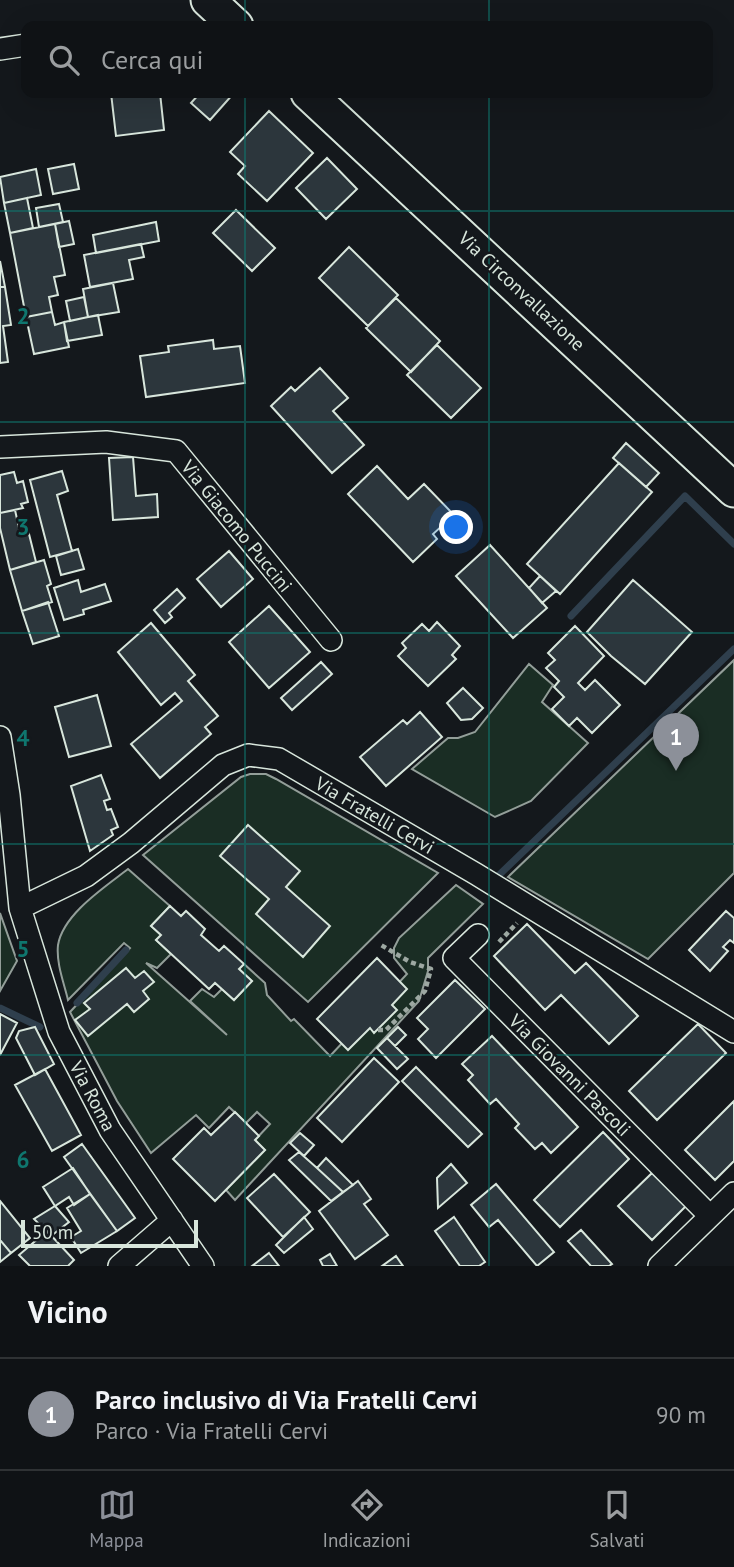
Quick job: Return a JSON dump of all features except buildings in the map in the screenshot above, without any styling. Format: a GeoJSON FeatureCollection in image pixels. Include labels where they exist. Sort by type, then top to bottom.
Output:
{"type":"FeatureCollection","features":[{"type":"Feature","properties":{"kind":"main road"},"geometry":{"type":"LineString","coordinates":[[208,0],[231,21]]}},
{"type":"Feature","properties":{"kind":"main road","name":"Via Circonvallazione"},"geometry":{"type":"LineString","coordinates":[[313,98],[734,490]]}},
{"type":"Feature","properties":{"kind":"street"},"geometry":{"type":"LineString","coordinates":[[0,49],[21,46]]}},
{"type":"Feature","properties":{"kind":"street","name":"Via Giacomo Puccini"},"geometry":{"type":"LineString","coordinates":[[0,447],[106,442],[176,451],[331,640]]}},
{"type":"Feature","properties":{"kind":"street"},"geometry":{"type":"LineString","coordinates":[[0,737],[3,796],[20,908]]}},
{"type":"Feature","properties":{"kind":"street","name":"Via Fratelli Cervi"},"geometry":{"type":"LineString","coordinates":[[20,908],[86,876],[131,843],[223,765],[248,755],[267,755],[279,759],[470,870],[734,1032]]}},
{"type":"Feature","properties":{"kind":"street"},"geometry":{"type":"LineString","coordinates":[[0,877],[20,908]]}},
{"type":"Feature","properties":{"kind":"street","name":"Via Roma"},"geometry":{"type":"LineString","coordinates":[[20,908],[59,1032],[110,1129],[203,1266]]}},
{"type":"Feature","properties":{"kind":"street","name":"Via Giovanni Pascoli"},"geometry":{"type":"LineString","coordinates":[[478,935],[454,958],[710,1216]]}},
{"type":"Feature","properties":{"kind":"street"},"geometry":{"type":"LineString","coordinates":[[659,1266],[734,1193]]}},
{"type":"Feature","properties":{"kind":"street"},"geometry":{"type":"LineString","coordinates":[[119,1266],[172,1220]]}},
{"type":"Feature","properties":{"kind":"path"},"geometry":{"type":"LineString","coordinates":[[506,935],[517,923]]}},
{"type":"Feature","properties":{"kind":"path"},"geometry":{"type":"LineString","coordinates":[[378,1030],[386,1030],[425,991],[431,969],[410,962],[381,945]]}},
{"type":"Feature","properties":{"kind":"path"},"geometry":{"type":"LineString","coordinates":[[388,1019],[395,1021]]}},
{"type":"Feature","properties":{"kind":"green space"},"geometry":{"type":"Polygon","coordinates":[[[734,660],[734,873],[648,959],[508,877],[734,660]]]}},
{"type":"Feature","properties":{"kind":"green space"},"geometry":{"type":"Polygon","coordinates":[[[529,664],[553,685],[542,702],[588,743],[531,801],[495,817],[412,769],[448,738],[458,738],[475,732],[529,664]]]}},
{"type":"Feature","properties":{"kind":"green space"},"geometry":{"type":"Polygon","coordinates":[[[266,774],[276,779],[438,873],[308,1002],[143,855],[241,777],[266,774]]]}},
{"type":"Feature","properties":{"kind":"green space"},"geometry":{"type":"Polygon","coordinates":[[[128,869],[170,906],[151,926],[161,935],[156,940],[171,954],[157,968],[146,963],[227,1035],[190,1001],[202,989],[214,997],[222,989],[234,1000],[252,981],[239,969],[244,964],[265,983],[267,995],[291,1021],[294,1019],[330,1056],[407,974],[394,958],[394,948],[399,938],[456,885],[483,904],[428,958],[428,971],[419,1001],[235,1200],[226,1190],[265,1150],[255,1140],[270,1124],[257,1112],[246,1123],[229,1107],[209,1128],[196,1115],[151,1153],[117,1101],[70,1012],[130,948],[124,943],[68,1000],[58,959],[58,945],[62,934],[86,902],[128,869]]]}},
{"type":"Feature","properties":{"kind":"green space"},"geometry":{"type":"Polygon","coordinates":[[[0,913],[17,961],[0,991],[0,913]]]}},
{"type":"Feature","properties":{"kind":"waterway"},"geometry":{"type":"LineString","coordinates":[[571,616],[685,496],[734,544]]}},
{"type":"Feature","properties":{"kind":"waterway"},"geometry":{"type":"LineString","coordinates":[[499,875],[734,649]]}},
{"type":"Feature","properties":{"kind":"waterway"},"geometry":{"type":"LineString","coordinates":[[77,1003],[126,950]]}},
{"type":"Feature","properties":{"kind":"waterway"},"geometry":{"type":"LineString","coordinates":[[0,1008],[40,1027]]}},
{"type":"Feature","properties":{"kind":"place","name":"Parco inclusivo di Via Fratelli Cervi"},"geometry":{"type":"Point","coordinates":[676,771]}}]}
